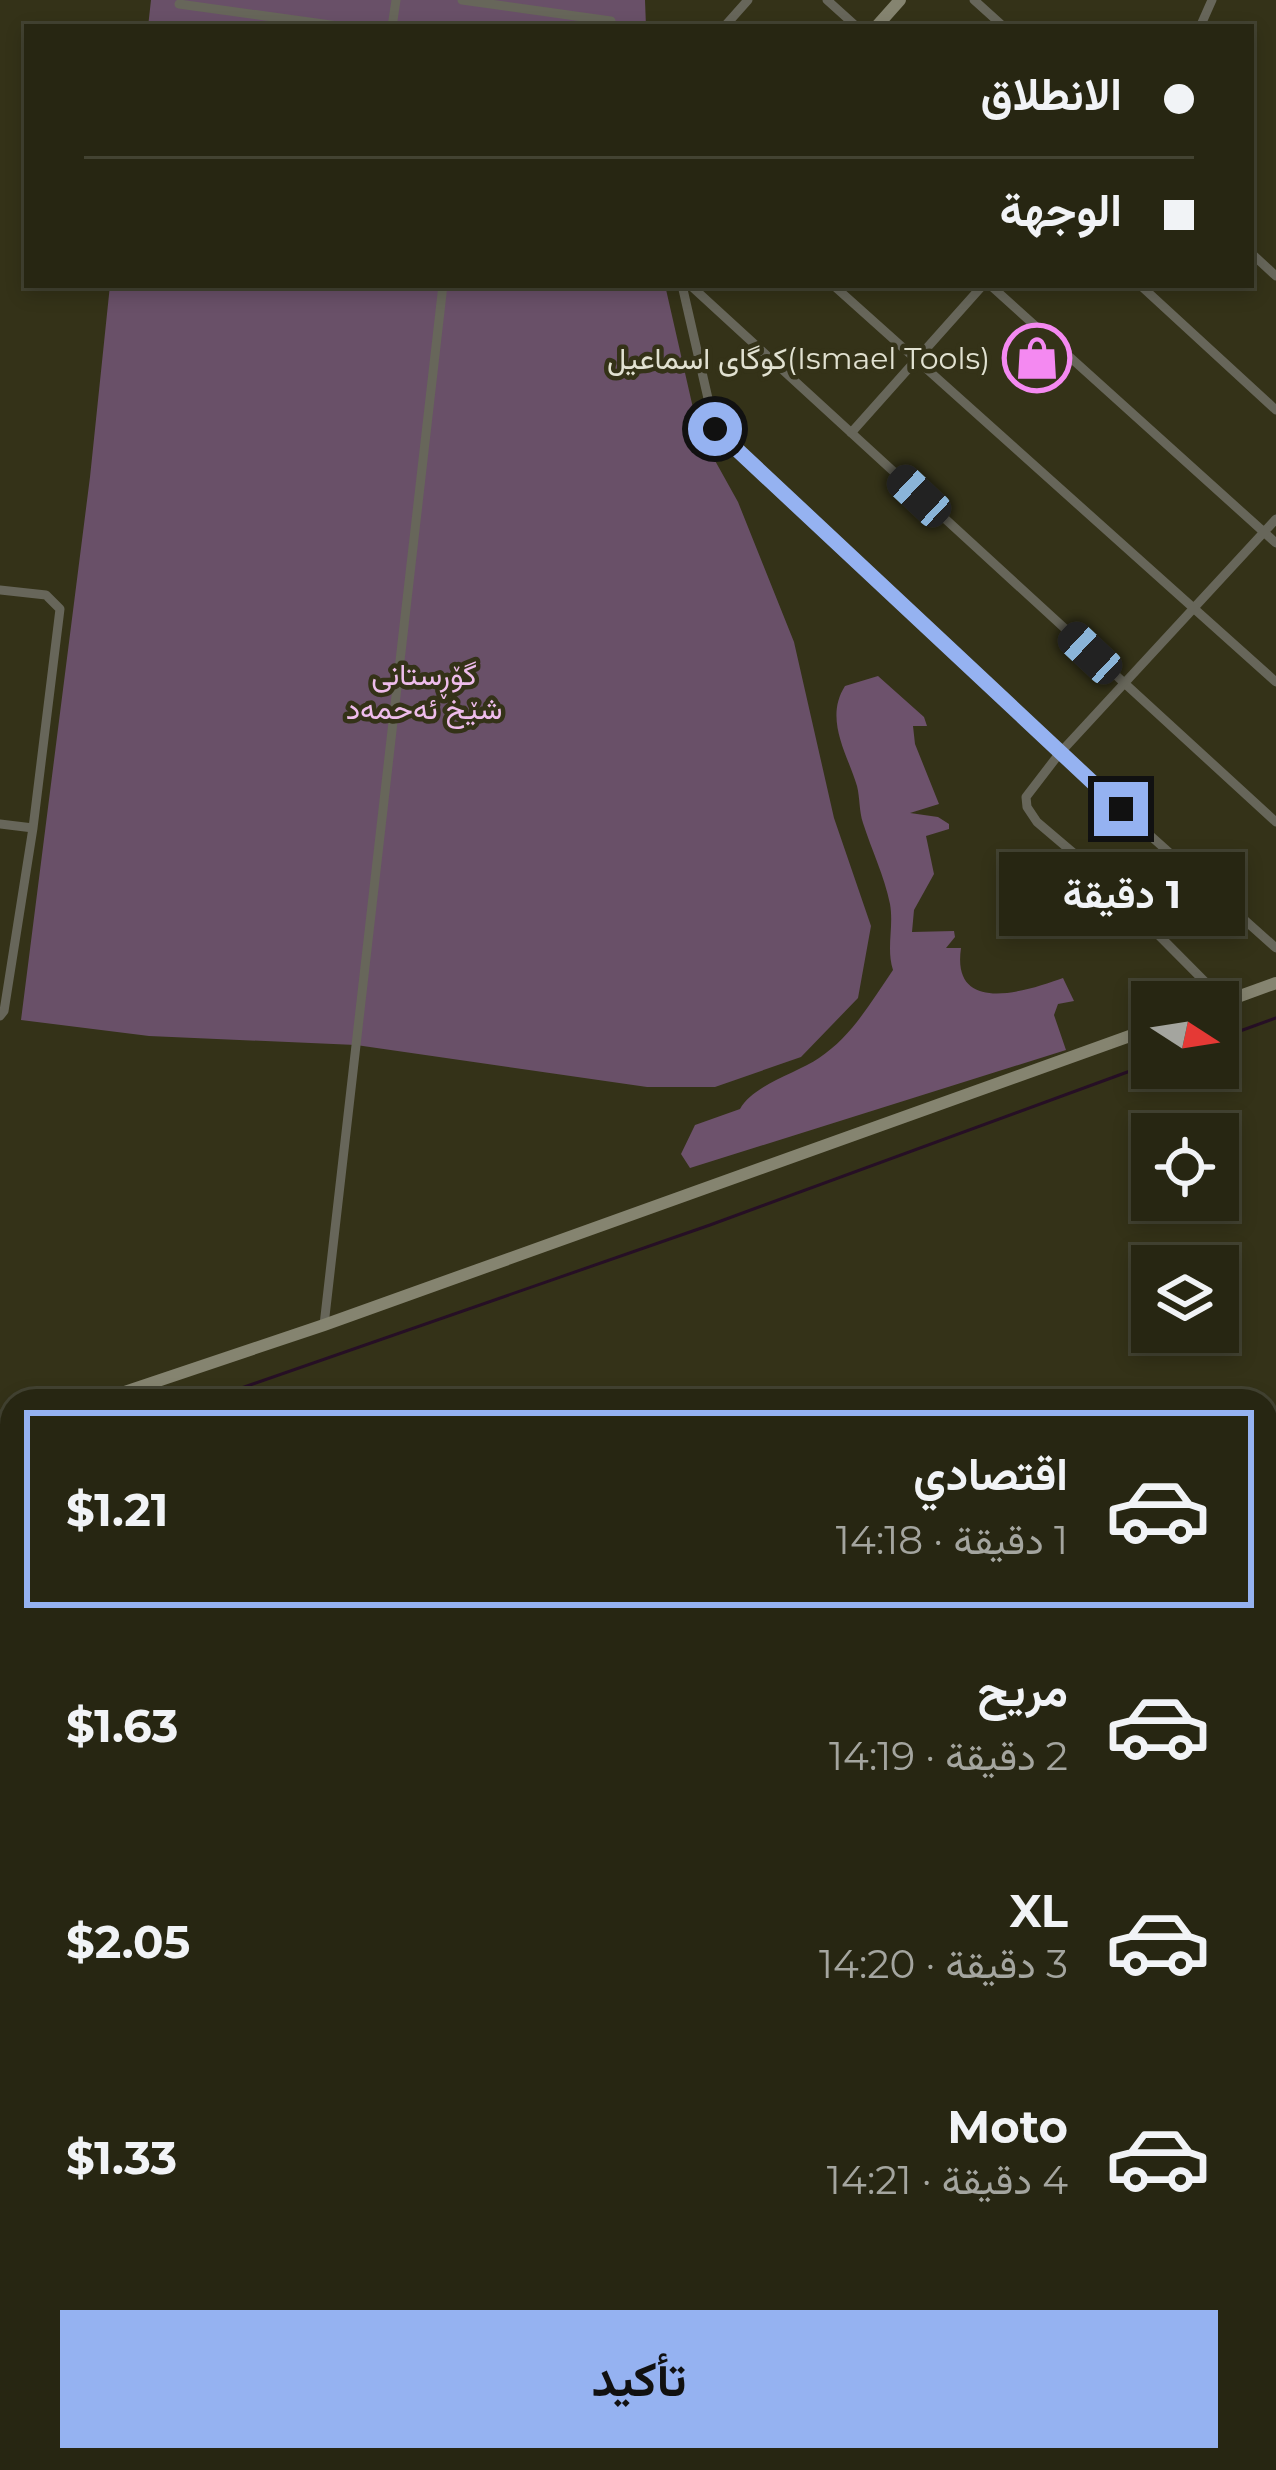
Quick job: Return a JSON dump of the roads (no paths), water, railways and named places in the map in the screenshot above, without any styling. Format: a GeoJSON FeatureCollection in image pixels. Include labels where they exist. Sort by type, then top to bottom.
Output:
{"type":"FeatureCollection","features":[{"type":"Feature","properties":{"kind":"street"},"geometry":{"type":"LineString","coordinates":[[461,0],[611,21]]}},
{"type":"Feature","properties":{"kind":"street"},"geometry":{"type":"LineString","coordinates":[[727,24],[748,0]]}},
{"type":"Feature","properties":{"kind":"street"},"geometry":{"type":"LineString","coordinates":[[827,0],[853,24]]}},
{"type":"Feature","properties":{"kind":"street"},"geometry":{"type":"LineString","coordinates":[[878,24],[900,0]]}},
{"type":"Feature","properties":{"kind":"street"},"geometry":{"type":"LineString","coordinates":[[974,0],[1001,24]]}},
{"type":"Feature","properties":{"kind":"street"},"geometry":{"type":"LineString","coordinates":[[179,4],[323,24]]}},
{"type":"Feature","properties":{"kind":"street"},"geometry":{"type":"LineString","coordinates":[[324,1325],[443,288]]}},
{"type":"Feature","properties":{"kind":"street"},"geometry":{"type":"LineString","coordinates":[[687,288],[715,429],[1059,754],[1276,948]]}},
{"type":"Feature","properties":{"kind":"street"},"geometry":{"type":"LineString","coordinates":[[689,288],[1276,822]]}},
{"type":"Feature","properties":{"kind":"street"},"geometry":{"type":"LineString","coordinates":[[835,288],[1276,682]]}},
{"type":"Feature","properties":{"kind":"street"},"geometry":{"type":"LineString","coordinates":[[851,433],[984,288]]}},
{"type":"Feature","properties":{"kind":"street"},"geometry":{"type":"LineString","coordinates":[[990,288],[1276,543]]}},
{"type":"Feature","properties":{"kind":"street"},"geometry":{"type":"LineString","coordinates":[[1142,288],[1276,410]]}},
{"type":"Feature","properties":{"kind":"street"},"geometry":{"type":"LineString","coordinates":[[1201,981],[1097,873],[1036,823],[1026,797],[1059,754],[1276,519]]}},
{"type":"Feature","properties":{"kind":"street"},"geometry":{"type":"LineString","coordinates":[[0,590],[46,595],[60,609],[33,828],[0,1016]]}},
{"type":"Feature","properties":{"kind":"street"},"geometry":{"type":"LineString","coordinates":[[0,824],[33,828]]}},
{"type":"Feature","properties":{"kind":"street"},"geometry":{"type":"LineString","coordinates":[[1239,996],[1276,983]]}},
{"type":"Feature","properties":{"kind":"street"},"geometry":{"type":"LineString","coordinates":[[134,1389],[1131,1036]]}},
{"type":"Feature","properties":{"kind":"waterway"},"geometry":{"type":"LineString","coordinates":[[1239,1031],[1276,1018]]}},
{"type":"Feature","properties":{"kind":"waterway"},"geometry":{"type":"LineString","coordinates":[[238,1389],[710,1225],[1131,1071]]}},
{"type":"Feature","properties":{"kind":"place","name":"كوگای اسماعیل(Ismael Tools)"},"geometry":{"type":"Point","coordinates":[1037,358]}},
{"type":"Feature","properties":{"kind":"park label","name":"گۆڕستانی شێخ ئەحمەد"},"geometry":{"type":"Point","coordinates":[424,691]}}]}
